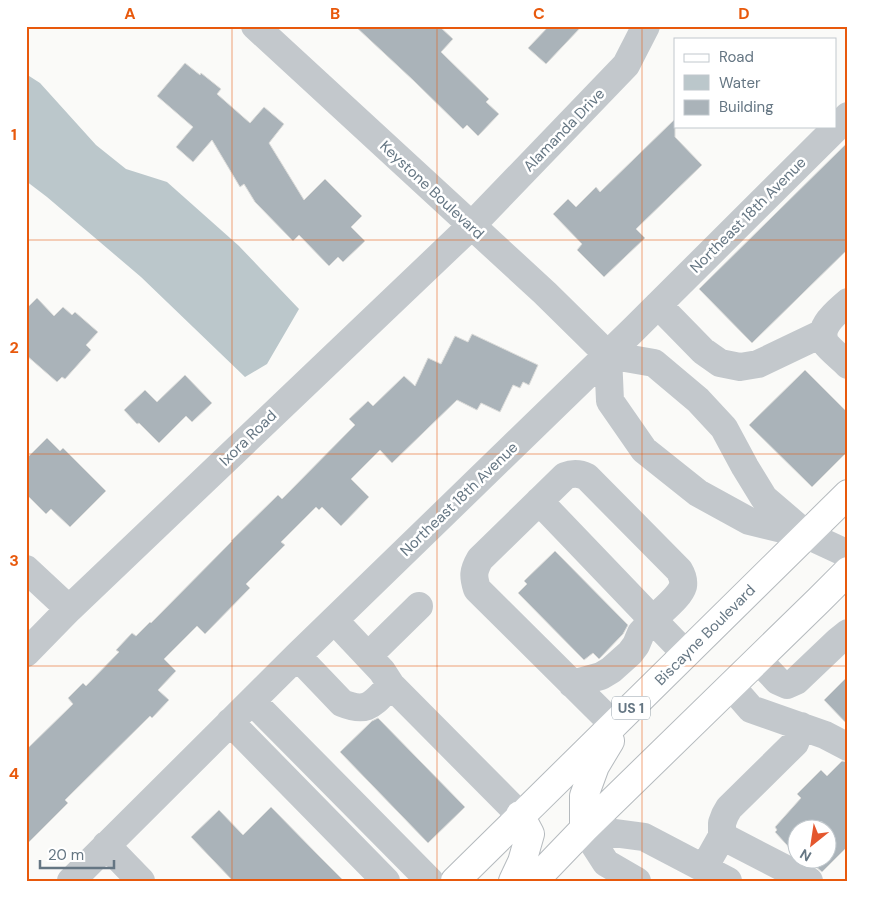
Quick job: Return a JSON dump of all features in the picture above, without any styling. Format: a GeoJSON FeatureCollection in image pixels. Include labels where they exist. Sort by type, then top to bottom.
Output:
{"type":"FeatureCollection","features":[{"type":"Feature","properties":{"kind":"main road","name":"Biscayne Boulevard"},"geometry":{"type":"LineString","coordinates":[[455,881],[848,494]]}},
{"type":"Feature","properties":{"kind":"main road"},"geometry":{"type":"LineString","coordinates":[[534,881],[584,829],[848,571]]}},
{"type":"Feature","properties":{"kind":"main road"},"geometry":{"type":"LineString","coordinates":[[584,829],[584,796],[595,766],[621,718]]}},
{"type":"Feature","properties":{"kind":"main road"},"geometry":{"type":"LineString","coordinates":[[512,881],[522,862],[530,834],[520,816]]}},
{"type":"Feature","properties":{"kind":"street","name":"Keystone Boulevard"},"geometry":{"type":"LineString","coordinates":[[255,26],[608,354]]}},
{"type":"Feature","properties":{"kind":"street","name":"Alamanda Drive"},"geometry":{"type":"LineString","coordinates":[[471,226],[626,65],[646,26]]}},
{"type":"Feature","properties":{"kind":"street","name":"Northeast 18th Avenue"},"geometry":{"type":"LineString","coordinates":[[836,128],[848,116]]}},
{"type":"Feature","properties":{"kind":"street","name":"Northeast 18th Avenue"},"geometry":{"type":"LineString","coordinates":[[70,881],[836,128]]}},
{"type":"Feature","properties":{"kind":"street","name":"Ixora Road"},"geometry":{"type":"LineString","coordinates":[[26,653],[69,609],[471,226]]}},
{"type":"Feature","properties":{"kind":"street"},"geometry":{"type":"LineString","coordinates":[[658,305],[702,352],[720,363],[740,367],[758,364],[823,333],[828,322],[848,302]]}},
{"type":"Feature","properties":{"kind":"street"},"geometry":{"type":"LineString","coordinates":[[823,333],[826,343],[848,365]]}},
{"type":"Feature","properties":{"kind":"street"},"geometry":{"type":"LineString","coordinates":[[807,535],[764,498],[724,428],[698,400],[654,364],[608,354],[610,401],[644,450],[698,493],[749,521],[807,535],[848,554]]}},
{"type":"Feature","properties":{"kind":"street"},"geometry":{"type":"LineString","coordinates":[[572,684],[600,676],[611,670],[630,653],[641,633],[679,593],[683,586],[683,578],[679,570],[587,477],[580,474],[565,476],[480,559],[474,568],[474,579],[477,589],[572,684],[621,718]]}},
{"type":"Feature","properties":{"kind":"street"},"geometry":{"type":"LineString","coordinates":[[539,501],[686,654]]}},
{"type":"Feature","properties":{"kind":"street"},"geometry":{"type":"LineString","coordinates":[[26,569],[69,609]]}},
{"type":"Feature","properties":{"kind":"street"},"geometry":{"type":"LineString","coordinates":[[368,656],[419,606]]}},
{"type":"Feature","properties":{"kind":"street"},"geometry":{"type":"LineString","coordinates":[[334,620],[382,671],[391,685],[520,816]]}},
{"type":"Feature","properties":{"kind":"street"},"geometry":{"type":"LineString","coordinates":[[758,660],[778,681],[787,685],[796,681],[848,633]]}},
{"type":"Feature","properties":{"kind":"street"},"geometry":{"type":"LineString","coordinates":[[298,656],[342,703],[351,707],[370,707],[391,685]]}},
{"type":"Feature","properties":{"kind":"street"},"geometry":{"type":"LineString","coordinates":[[731,686],[752,709],[825,735],[848,747]]}},
{"type":"Feature","properties":{"kind":"street"},"geometry":{"type":"LineString","coordinates":[[252,700],[430,881]]}},
{"type":"Feature","properties":{"kind":"street"},"geometry":{"type":"LineString","coordinates":[[230,722],[386,881]]}},
{"type":"Feature","properties":{"kind":"street"},"geometry":{"type":"LineString","coordinates":[[584,829],[644,837],[716,874],[722,836],[722,823],[729,808],[795,743],[801,726]]}},
{"type":"Feature","properties":{"kind":"street"},"geometry":{"type":"LineString","coordinates":[[584,829],[606,863],[637,881]]}},
{"type":"Feature","properties":{"kind":"street"},"geometry":{"type":"LineString","coordinates":[[722,836],[809,881]]}},
{"type":"Feature","properties":{"kind":"street"},"geometry":{"type":"LineString","coordinates":[[106,845],[142,881]]}},
{"type":"Feature","properties":{"kind":"water"},"geometry":{"type":"Polygon","coordinates":[[[26,74],[40,83],[96,145],[126,169],[167,182],[239,246],[299,309],[267,364],[245,377],[141,277],[26,181],[26,74]]]}},
{"type":"Feature","properties":{"kind":"building"},"geometry":{"type":"Polygon","coordinates":[[[355,26],[439,26],[453,39],[441,52],[489,99],[486,102],[499,114],[478,136],[467,125],[463,129],[355,26]]]}},
{"type":"Feature","properties":{"kind":"building"},"geometry":{"type":"Polygon","coordinates":[[[549,26],[582,26],[546,64],[528,48],[549,26]]]}},
{"type":"Feature","properties":{"kind":"building"},"geometry":{"type":"Polygon","coordinates":[[[185,63],[221,89],[217,94],[250,123],[264,107],[284,124],[269,143],[304,200],[325,179],[362,216],[351,227],[365,241],[343,262],[338,257],[329,266],[299,235],[293,241],[255,202],[244,184],[240,187],[212,140],[193,162],[176,147],[193,127],[157,96],[185,63]]]}},
{"type":"Feature","properties":{"kind":"building"},"geometry":{"type":"Polygon","coordinates":[[[674,120],[675,137],[702,165],[636,229],[645,238],[604,277],[577,250],[582,244],[553,214],[568,199],[576,207],[596,187],[600,192],[674,120]]]}},
{"type":"Feature","properties":{"kind":"building"},"geometry":{"type":"Polygon","coordinates":[[[848,142],[848,249],[752,343],[699,289],[848,142]]]}},
{"type":"Feature","properties":{"kind":"building"},"geometry":{"type":"Polygon","coordinates":[[[37,298],[54,316],[63,307],[72,315],[75,312],[98,332],[86,345],[91,350],[65,379],[62,377],[57,382],[26,355],[26,309],[37,298]]]}},
{"type":"Feature","properties":{"kind":"building"},"geometry":{"type":"Polygon","coordinates":[[[472,334],[538,365],[529,385],[523,382],[520,388],[513,385],[500,412],[481,403],[477,410],[457,400],[392,463],[380,450],[351,479],[369,497],[341,526],[322,507],[319,510],[316,507],[281,542],[285,545],[246,584],[250,588],[205,634],[197,626],[164,659],[176,671],[158,690],[169,700],[152,718],[150,716],[65,800],[68,803],[26,845],[26,750],[73,704],[68,698],[83,683],[86,686],[119,652],[116,650],[132,633],[136,636],[151,623],[278,495],[282,499],[355,425],[349,419],[368,401],[373,406],[404,376],[415,386],[428,358],[441,364],[455,336],[468,342],[472,334]]]}},
{"type":"Feature","properties":{"kind":"building"},"geometry":{"type":"Polygon","coordinates":[[[805,370],[848,413],[848,451],[812,487],[749,425],[805,370]]]}},
{"type":"Feature","properties":{"kind":"building"},"geometry":{"type":"Polygon","coordinates":[[[185,375],[212,403],[192,422],[186,416],[159,443],[124,410],[145,390],[157,402],[185,375]]]}},
{"type":"Feature","properties":{"kind":"building"},"geometry":{"type":"Polygon","coordinates":[[[47,438],[60,451],[63,448],[106,491],[70,527],[51,509],[46,514],[26,494],[26,459],[47,438]]]}},
{"type":"Feature","properties":{"kind":"building"},"geometry":{"type":"Polygon","coordinates":[[[555,551],[628,625],[623,634],[599,659],[593,653],[584,660],[518,593],[527,584],[524,581],[555,551]]]}},
{"type":"Feature","properties":{"kind":"building"},"geometry":{"type":"Polygon","coordinates":[[[848,676],[848,725],[824,700],[848,676]]]}},
{"type":"Feature","properties":{"kind":"building"},"geometry":{"type":"Polygon","coordinates":[[[378,718],[465,807],[428,843],[340,752],[372,721],[378,718]]]}},
{"type":"Feature","properties":{"kind":"building"},"geometry":{"type":"Polygon","coordinates":[[[842,761],[848,762],[848,846],[836,858],[836,820],[786,820],[786,844],[775,832],[777,830],[775,827],[801,798],[797,794],[821,770],[827,776],[842,761]]]}},
{"type":"Feature","properties":{"kind":"building"},"geometry":{"type":"Polygon","coordinates":[[[271,807],[344,881],[233,881],[191,837],[219,810],[243,835],[271,807]]]}}]}
